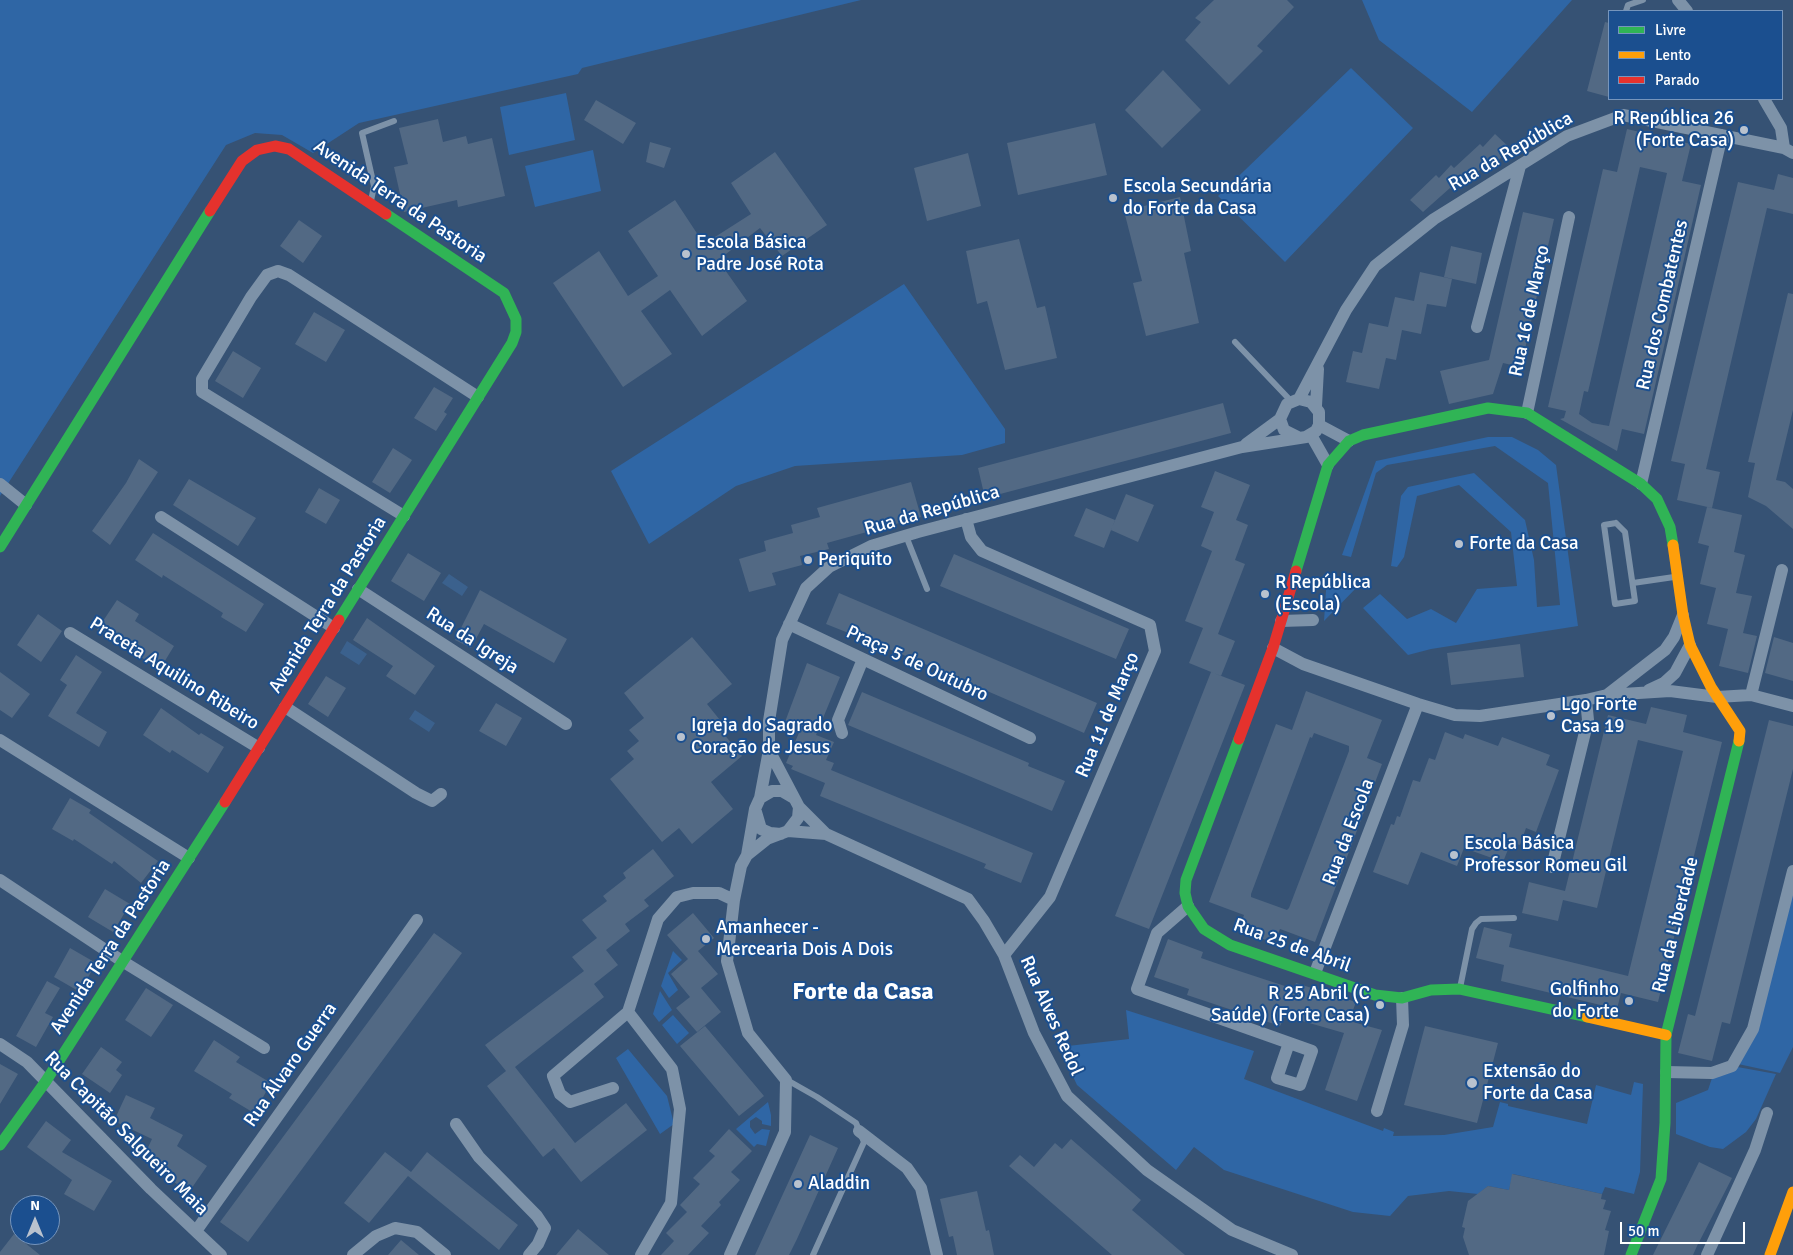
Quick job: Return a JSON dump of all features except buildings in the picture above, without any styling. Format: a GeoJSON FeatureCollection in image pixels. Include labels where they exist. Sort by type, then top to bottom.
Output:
{"type":"FeatureCollection","features":[{"type":"Feature","properties":{"kind":"street"},"geometry":{"type":"LineString","coordinates":[[1678,0],[1686,10]]}},
{"type":"Feature","properties":{"kind":"street"},"geometry":{"type":"LineString","coordinates":[[1765,100],[1781,128],[1789,150]]}},
{"type":"Feature","properties":{"kind":"street","name":"Rua da República"},"geometry":{"type":"LineString","coordinates":[[1295,400],[1318,365],[1346,310],[1375,266],[1434,219],[1567,136],[1623,115],[1789,150]]}},
{"type":"Feature","properties":{"kind":"street","name":"Rua dos Combatentes"},"geometry":{"type":"LineString","coordinates":[[1641,484],[1722,135]]}},
{"type":"Feature","properties":{"kind":"street","name":"Avenida Terra da Pastoria"},"geometry":{"type":"LineString","coordinates":[[0,1145],[46,1081],[259,748],[478,397],[514,337],[516,319],[511,304],[504,293],[289,149],[282,146],[266,147],[249,154],[242,161],[26,505]]}},
{"type":"Feature","properties":{"kind":"street"},"geometry":{"type":"LineString","coordinates":[[1477,327],[1520,166]]}},
{"type":"Feature","properties":{"kind":"street","name":"Rua 16 de Março"},"geometry":{"type":"LineString","coordinates":[[1527,413],[1569,217]]}},
{"type":"Feature","properties":{"kind":"street"},"geometry":{"type":"LineString","coordinates":[[404,516],[202,392],[202,379],[251,297],[267,275],[278,271],[289,275],[478,397]]}},
{"type":"Feature","properties":{"kind":"street","name":"Rua da República"},"geometry":{"type":"LineString","coordinates":[[1316,406],[1318,365]]}},
{"type":"Feature","properties":{"kind":"street"},"geometry":{"type":"LineString","coordinates":[[1310,433],[1319,412],[1316,406],[1311,402],[1295,400],[1283,408],[1280,419],[1284,430],[1349,441]]}},
{"type":"Feature","properties":{"kind":"street"},"geometry":{"type":"LineString","coordinates":[[1310,433],[1328,466],[1349,441],[1363,435],[1488,408],[1527,413]]}},
{"type":"Feature","properties":{"kind":"street","name":"Rua da Liberdade"},"geometry":{"type":"LineString","coordinates":[[1527,413],[1554,428],[1641,484],[1657,499],[1670,526],[1683,615],[1690,645],[1717,696],[1740,731],[1739,750],[1666,1035],[1661,1179],[1631,1255]]}},
{"type":"Feature","properties":{"kind":"street"},"geometry":{"type":"LineString","coordinates":[[1242,447],[1280,419]]}},
{"type":"Feature","properties":{"kind":"street"},"geometry":{"type":"LineString","coordinates":[[1242,447],[1310,433]]}},
{"type":"Feature","properties":{"kind":"street","name":"Rua da República"},"geometry":{"type":"LineString","coordinates":[[786,1080],[748,1033],[727,960],[734,900],[741,866],[747,856],[769,750],[769,721],[782,640],[806,588],[829,567],[871,546],[966,519],[1242,447]]}},
{"type":"Feature","properties":{"kind":"street","name":"Rua 25 de Abril"},"geometry":{"type":"LineString","coordinates":[[1328,466],[1273,648],[1186,880],[1185,893],[1188,906],[1204,930],[1220,940],[1375,995],[1402,998],[1431,990],[1460,989],[1666,1035]]}},
{"type":"Feature","properties":{"kind":"street"},"geometry":{"type":"LineString","coordinates":[[0,484],[26,505],[0,547]]}},
{"type":"Feature","properties":{"kind":"street"},"geometry":{"type":"LineString","coordinates":[[161,517],[334,628]]}},
{"type":"Feature","properties":{"kind":"street","name":"Rua 11 de Março"},"geometry":{"type":"LineString","coordinates":[[966,519],[971,537],[982,552],[1150,625],[1155,651],[1050,897],[1004,955]]}},
{"type":"Feature","properties":{"kind":"street"},"geometry":{"type":"LineString","coordinates":[[1751,695],[1782,570]]}},
{"type":"Feature","properties":{"kind":"street","name":"Rua da Igreja"},"geometry":{"type":"LineString","coordinates":[[358,590],[566,724]]}},
{"type":"Feature","properties":{"kind":"street"},"geometry":{"type":"LineString","coordinates":[[1607,695],[1665,650],[1683,615]]}},
{"type":"Feature","properties":{"kind":"street"},"geometry":{"type":"LineString","coordinates":[[1281,621],[1313,620]]}},
{"type":"Feature","properties":{"kind":"street","name":"Praça 5 de Outubro"},"geometry":{"type":"LineString","coordinates":[[789,624],[1030,738]]}},
{"type":"Feature","properties":{"kind":"street","name":"Praceta Aquilino Ribeiro"},"geometry":{"type":"LineString","coordinates":[[70,633],[259,748]]}},
{"type":"Feature","properties":{"kind":"street"},"geometry":{"type":"LineString","coordinates":[[1643,693],[1664,683],[1674,673],[1690,645]]}},
{"type":"Feature","properties":{"kind":"street"},"geometry":{"type":"LineString","coordinates":[[1273,648],[1303,664],[1418,704],[1455,714],[1480,716],[1586,700],[1607,695],[1670,691],[1717,696],[1751,695],[1793,706]]}},
{"type":"Feature","properties":{"kind":"street"},"geometry":{"type":"LineString","coordinates":[[842,733],[838,720],[863,659]]}},
{"type":"Feature","properties":{"kind":"street"},"geometry":{"type":"LineString","coordinates":[[1552,867],[1588,720],[1586,700]]}},
{"type":"Feature","properties":{"kind":"street","name":"Rua da Escola"},"geometry":{"type":"LineString","coordinates":[[1315,973],[1418,704]]}},
{"type":"Feature","properties":{"kind":"street"},"geometry":{"type":"LineString","coordinates":[[285,707],[416,793],[432,801],[441,794]]}},
{"type":"Feature","properties":{"kind":"street"},"geometry":{"type":"LineString","coordinates":[[0,740],[188,858]]}},
{"type":"Feature","properties":{"kind":"street","name":"Rua da República"},"geometry":{"type":"LineString","coordinates":[[769,750],[796,803]]}},
{"type":"Feature","properties":{"kind":"street"},"geometry":{"type":"LineString","coordinates":[[747,856],[767,839],[785,833],[798,818],[796,803],[782,791],[772,791],[758,804],[761,829],[770,833],[785,833]]}},
{"type":"Feature","properties":{"kind":"street","name":"Rua Alves Redol"},"geometry":{"type":"LineString","coordinates":[[796,803],[826,834],[968,899],[1004,955],[1034,1034],[1067,1096],[1147,1170],[1232,1230],[1268,1250],[1292,1255]]}},
{"type":"Feature","properties":{"kind":"street","name":"Rua Alves Redol"},"geometry":{"type":"LineString","coordinates":[[785,833],[826,834]]}},
{"type":"Feature","properties":{"kind":"street"},"geometry":{"type":"LineString","coordinates":[[1666,1072],[1712,1073],[1732,1066],[1753,1029],[1793,871]]}},
{"type":"Feature","properties":{"kind":"street"},"geometry":{"type":"LineString","coordinates":[[0,880],[122,961],[264,1048]]}},
{"type":"Feature","properties":{"kind":"street"},"geometry":{"type":"LineString","coordinates":[[613,1088],[570,1102],[560,1094],[553,1076],[628,1012],[658,919],[677,897],[693,893],[719,893],[734,900]]}},
{"type":"Feature","properties":{"kind":"street"},"geometry":{"type":"LineString","coordinates":[[1188,906],[1158,932],[1137,989],[1289,1043]]}},
{"type":"Feature","properties":{"kind":"street","name":"Rua Álvaro Guerra"},"geometry":{"type":"LineString","coordinates":[[196,1231],[417,920]]}},
{"type":"Feature","properties":{"kind":"street"},"geometry":{"type":"LineString","coordinates":[[1378,1111],[1403,1025],[1402,998]]}},
{"type":"Feature","properties":{"kind":"street"},"geometry":{"type":"LineString","coordinates":[[628,1012],[672,1069],[680,1110],[671,1203],[641,1255]]}},
{"type":"Feature","properties":{"kind":"street","name":"Rua Capitão Salgueiro Maia"},"geometry":{"type":"LineString","coordinates":[[0,1044],[28,1062],[151,1189],[221,1255]]}},
{"type":"Feature","properties":{"kind":"street"},"geometry":{"type":"LineString","coordinates":[[730,1255],[785,1132],[786,1080]]}},
{"type":"Feature","properties":{"kind":"street"},"geometry":{"type":"LineString","coordinates":[[1707,1255],[1754,1150],[1767,1112]]}},
{"type":"Feature","properties":{"kind":"street"},"geometry":{"type":"LineString","coordinates":[[456,1124],[479,1158],[537,1216],[545,1228],[538,1244],[529,1255]]}},
{"type":"Feature","properties":{"kind":"street"},"geometry":{"type":"LineString","coordinates":[[859,1131],[907,1168],[921,1188],[937,1255]]}},
{"type":"Feature","properties":{"kind":"street"},"geometry":{"type":"LineString","coordinates":[[1770,1255],[1793,1192]]}},
{"type":"Feature","properties":{"kind":"street"},"geometry":{"type":"LineString","coordinates":[[353,1255],[376,1236],[395,1228],[417,1232],[445,1255]]}},
{"type":"Feature","properties":{"kind":"lane"},"geometry":{"type":"LineString","coordinates":[[1626,10],[1628,5],[1643,0]]}},
{"type":"Feature","properties":{"kind":"lane"},"geometry":{"type":"LineString","coordinates":[[370,203],[374,194],[374,186],[362,133],[394,121]]}},
{"type":"Feature","properties":{"kind":"lane"},"geometry":{"type":"LineString","coordinates":[[1235,342],[1295,400]]}},
{"type":"Feature","properties":{"kind":"lane"},"geometry":{"type":"LineString","coordinates":[[1616,523],[1625,532],[1633,583],[1635,601],[1615,604],[1604,525],[1616,523]]}},
{"type":"Feature","properties":{"kind":"lane"},"geometry":{"type":"LineString","coordinates":[[906,536],[927,589]]}},
{"type":"Feature","properties":{"kind":"lane"},"geometry":{"type":"LineString","coordinates":[[1633,583],[1678,576]]}},
{"type":"Feature","properties":{"kind":"lane"},"geometry":{"type":"LineString","coordinates":[[1460,989],[1472,929],[1476,923],[1481,919],[1514,918]]}},
{"type":"Feature","properties":{"kind":"lane"},"geometry":{"type":"LineString","coordinates":[[786,1080],[817,1097],[856,1123],[864,1142],[813,1255]]}},
{"type":"Feature","properties":{"kind":"shaded area"},"geometry":{"type":"Polygon","coordinates":[[[0,0],[861,0],[582,68],[578,74],[359,123],[313,153],[282,135],[255,133],[226,145],[0,496],[0,0]]]}},
{"type":"Feature","properties":{"kind":"shaded area"},"geometry":{"type":"Polygon","coordinates":[[[1362,0],[1572,0],[1472,112],[1379,40],[1362,0]]]}},
{"type":"Feature","properties":{"kind":"shaded area"},"geometry":{"type":"Polygon","coordinates":[[[1351,68],[1413,128],[1285,262],[1218,196],[1351,68]]]}},
{"type":"Feature","properties":{"kind":"shaded area"},"geometry":{"type":"Polygon","coordinates":[[[566,93],[575,140],[509,155],[500,107],[566,93]]]}},
{"type":"Feature","properties":{"kind":"shaded area"},"geometry":{"type":"Polygon","coordinates":[[[593,150],[601,191],[535,207],[525,166],[593,150]]]}},
{"type":"Feature","properties":{"kind":"shaded area"},"geometry":{"type":"Polygon","coordinates":[[[904,284],[1005,429],[1005,443],[962,455],[795,466],[736,486],[649,544],[611,471],[904,284]]]}},
{"type":"Feature","properties":{"kind":"shaded area"},"geometry":{"type":"Polygon","coordinates":[[[1488,437],[1512,437],[1538,450],[1556,465],[1578,626],[1431,649],[1408,655],[1363,608],[1380,594],[1407,619],[1431,609],[1456,623],[1477,589],[1517,586],[1511,532],[1459,485],[1417,496],[1404,557],[1397,567],[1391,566],[1401,496],[1408,487],[1474,473],[1525,520],[1534,560],[1537,607],[1560,605],[1548,483],[1495,446],[1387,465],[1376,473],[1351,557],[1342,555],[1376,461],[1488,437]]]}},
{"type":"Feature","properties":{"kind":"shaded area"},"geometry":{"type":"Polygon","coordinates":[[[449,574],[468,587],[462,596],[442,583],[449,574]]]}},
{"type":"Feature","properties":{"kind":"shaded area"},"geometry":{"type":"Polygon","coordinates":[[[1327,575],[1360,584],[1324,621],[1327,575]]]}},
{"type":"Feature","properties":{"kind":"shaded area"},"geometry":{"type":"Polygon","coordinates":[[[347,641],[367,654],[359,665],[340,653],[347,641]]]}},
{"type":"Feature","properties":{"kind":"shaded area"},"geometry":{"type":"Polygon","coordinates":[[[415,710],[435,723],[429,732],[409,719],[415,710]]]}},
{"type":"Feature","properties":{"kind":"shaded area"},"geometry":{"type":"Polygon","coordinates":[[[1793,884],[1793,1047],[1780,1073],[1738,1064],[1793,884]]]}},
{"type":"Feature","properties":{"kind":"shaded area"},"geometry":{"type":"Polygon","coordinates":[[[673,951],[682,960],[668,973],[678,990],[669,998],[661,986],[673,951]]]}},
{"type":"Feature","properties":{"kind":"shaded area"},"geometry":{"type":"Polygon","coordinates":[[[660,991],[672,1010],[659,1022],[653,1014],[660,991]]]}},
{"type":"Feature","properties":{"kind":"shaded area"},"geometry":{"type":"Polygon","coordinates":[[[1126,1010],[1254,1051],[1244,1079],[1383,1131],[1384,1128],[1394,1132],[1393,1136],[1444,1135],[1493,1127],[1500,1102],[1508,1104],[1508,1106],[1587,1124],[1596,1085],[1631,1095],[1634,1082],[1643,1084],[1640,1172],[1634,1194],[1605,1187],[1602,1194],[1513,1174],[1509,1190],[1488,1186],[1478,1194],[1449,1191],[1408,1196],[1390,1216],[1353,1212],[1224,1170],[1194,1147],[1176,1170],[1077,1085],[1059,1047],[1129,1039],[1126,1010]]]}},
{"type":"Feature","properties":{"kind":"shaded area"},"geometry":{"type":"Polygon","coordinates":[[[673,1015],[689,1033],[677,1044],[662,1025],[673,1015]]]}},
{"type":"Feature","properties":{"kind":"shaded area"},"geometry":{"type":"Polygon","coordinates":[[[628,1049],[667,1096],[674,1124],[660,1134],[616,1058],[628,1049]]]}},
{"type":"Feature","properties":{"kind":"shaded area"},"geometry":{"type":"Polygon","coordinates":[[[1732,1066],[1776,1074],[1756,1119],[1746,1132],[1723,1149],[1710,1147],[1676,1134],[1676,1103],[1708,1090],[1714,1072],[1732,1066]]]}},
{"type":"Feature","properties":{"kind":"shaded area"},"geometry":{"type":"Polygon","coordinates":[[[768,1102],[771,1126],[762,1124],[762,1121],[756,1117],[750,1121],[750,1127],[755,1134],[762,1129],[770,1130],[766,1146],[757,1144],[754,1147],[736,1129],[768,1102]]]}},
{"type":"Feature","properties":{"kind":"traffic: fast"},"geometry":{"type":"LineString","coordinates":[[0,547],[210,211]]}},
{"type":"Feature","properties":{"kind":"traffic: fast"},"geometry":{"type":"LineString","coordinates":[[339,620],[512,343],[516,332],[516,319],[504,293],[386,214]]}},
{"type":"Feature","properties":{"kind":"traffic: fast"},"geometry":{"type":"LineString","coordinates":[[1296,571],[1328,465],[1349,441],[1363,435],[1488,408],[1527,413],[1641,484],[1657,499],[1670,527],[1673,545]]}},
{"type":"Feature","properties":{"kind":"traffic: fast"},"geometry":{"type":"LineString","coordinates":[[1239,739],[1186,880],[1185,893],[1188,906],[1204,929],[1230,945],[1375,995],[1402,998],[1431,990],[1459,989],[1587,1017]]}},
{"type":"Feature","properties":{"kind":"traffic: fast"},"geometry":{"type":"LineString","coordinates":[[1631,1255],[1661,1179],[1665,1123],[1666,1035],[1739,741]]}},
{"type":"Feature","properties":{"kind":"traffic: fast"},"geometry":{"type":"LineString","coordinates":[[0,1145],[46,1081],[225,802]]}},
{"type":"Feature","properties":{"kind":"traffic: slow"},"geometry":{"type":"LineString","coordinates":[[1673,545],[1683,615],[1690,645],[1711,687],[1740,731],[1739,741]]}},
{"type":"Feature","properties":{"kind":"traffic: slow"},"geometry":{"type":"LineString","coordinates":[[1587,1017],[1666,1035]]}},
{"type":"Feature","properties":{"kind":"traffic: slow"},"geometry":{"type":"LineString","coordinates":[[1770,1255],[1793,1192]]}},
{"type":"Feature","properties":{"kind":"traffic: jam"},"geometry":{"type":"LineString","coordinates":[[210,211],[242,161],[257,150],[275,146],[289,149],[386,214]]}},
{"type":"Feature","properties":{"kind":"traffic: jam"},"geometry":{"type":"LineString","coordinates":[[1239,739],[1273,648],[1296,571]]}},
{"type":"Feature","properties":{"kind":"traffic: jam"},"geometry":{"type":"LineString","coordinates":[[225,802],[339,620]]}},
{"type":"Feature","properties":{"kind":"place","name":"R República 26 (Forte Casa)"},"geometry":{"type":"Point","coordinates":[1744,130]}},
{"type":"Feature","properties":{"kind":"place","name":"Escola Secundária do Forte da Casa"},"geometry":{"type":"Point","coordinates":[1113,198]}},
{"type":"Feature","properties":{"kind":"place","name":"Escola Básica Padre José Rota"},"geometry":{"type":"Point","coordinates":[686,254]}},
{"type":"Feature","properties":{"kind":"place","name":"Forte da Casa"},"geometry":{"type":"Point","coordinates":[1459,544]}},
{"type":"Feature","properties":{"kind":"place","name":"Periquito"},"geometry":{"type":"Point","coordinates":[808,560]}},
{"type":"Feature","properties":{"kind":"place","name":"R República (Escola)"},"geometry":{"type":"Point","coordinates":[1265,594]}},
{"type":"Feature","properties":{"kind":"place","name":"Lgo Forte Casa 19"},"geometry":{"type":"Point","coordinates":[1551,716]}},
{"type":"Feature","properties":{"kind":"place","name":"Igreja do Sagrado Coração de Jesus"},"geometry":{"type":"Point","coordinates":[681,737]}},
{"type":"Feature","properties":{"kind":"place","name":"Escola Básica Professor Romeu Gil"},"geometry":{"type":"Point","coordinates":[1454,855]}},
{"type":"Feature","properties":{"kind":"place","name":"Amanhecer - Mercearia Dois A Dois"},"geometry":{"type":"Point","coordinates":[706,939]}},
{"type":"Feature","properties":{"kind":"place","name":"Golfinho do Forte"},"geometry":{"type":"Point","coordinates":[1629,1001]}},
{"type":"Feature","properties":{"kind":"place","name":"R 25 Abril (C Saúde) (Forte Casa)"},"geometry":{"type":"Point","coordinates":[1380,1005]}},
{"type":"Feature","properties":{"kind":"place","name":"Extensão do Forte da Casa"},"geometry":{"type":"Point","coordinates":[1472,1083]}},
{"type":"Feature","properties":{"kind":"place","name":"Aladdin"},"geometry":{"type":"Point","coordinates":[798,1184]}},
{"type":"Feature","properties":{"kind":"district","name":"Forte da Casa"},"geometry":{"type":"Point","coordinates":[863,993]}}]}
